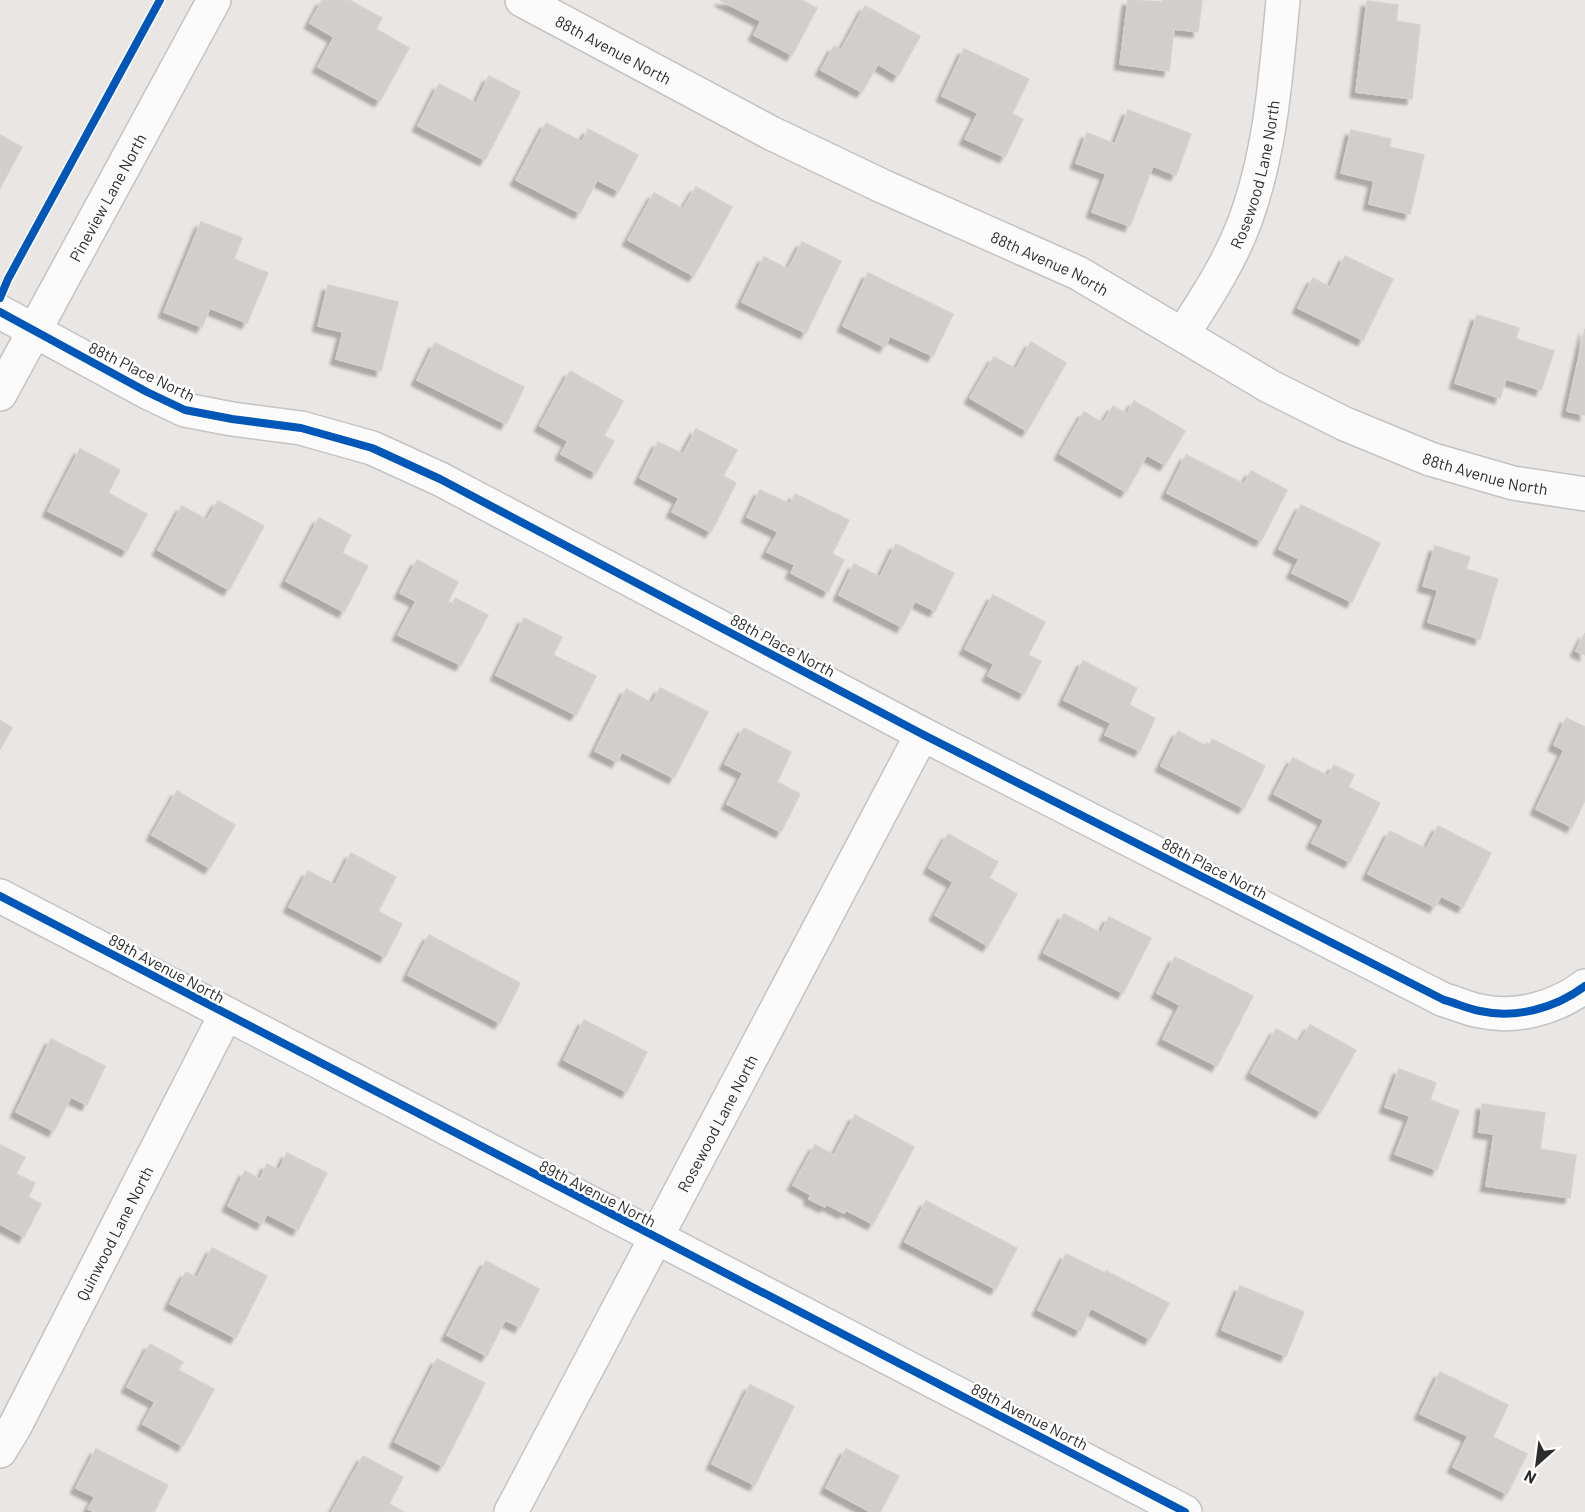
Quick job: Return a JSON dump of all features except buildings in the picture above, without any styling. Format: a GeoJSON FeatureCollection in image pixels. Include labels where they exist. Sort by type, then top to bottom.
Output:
{"type":"FeatureCollection","features":[{"type":"Feature","properties":{"kind":"street","name":"Pineview Lane North"},"geometry":{"type":"LineString","coordinates":[[0,394],[214,0]]}},
{"type":"Feature","properties":{"kind":"street","name":"88th Avenue North"},"geometry":{"type":"LineString","coordinates":[[522,0],[771,134],[892,191],[1078,273],[1269,386],[1336,419],[1430,459],[1513,483],[1585,494]]}},
{"type":"Feature","properties":{"kind":"street","name":"Rosewood Lane North"},"geometry":{"type":"LineString","coordinates":[[1183,334],[1214,285],[1245,222],[1264,153],[1275,84],[1283,0]]}},
{"type":"Feature","properties":{"kind":"street","name":"88th Place North"},"geometry":{"type":"LineString","coordinates":[[0,312],[185,410],[301,428],[372,448],[431,474],[922,734],[1444,1000],[1480,1011],[1514,1015],[1546,1006],[1585,986]]}},
{"type":"Feature","properties":{"kind":"street","name":"Rosewood Lane North"},"geometry":{"type":"LineString","coordinates":[[511,1512],[922,734]]}},
{"type":"Feature","properties":{"kind":"street","name":"89th Avenue North"},"geometry":{"type":"LineString","coordinates":[[0,896],[1185,1512]]}},
{"type":"Feature","properties":{"kind":"street","name":"Quinwood Lane North"},"geometry":{"type":"LineString","coordinates":[[0,1451],[226,1014]]}},
{"type":"Feature","properties":{"kind":"cycle path"},"geometry":{"type":"LineString","coordinates":[[0,298],[8,279],[160,0]]}},
{"type":"Feature","properties":{"kind":"cycle path"},"geometry":{"type":"LineString","coordinates":[[0,312],[147,392],[185,410],[301,428],[372,448],[440,479],[922,734],[1444,1000],[1480,1011],[1508,1014],[1549,1006],[1585,986]]}},
{"type":"Feature","properties":{"kind":"cycle path"},"geometry":{"type":"LineString","coordinates":[[0,896],[1185,1512]]}}]}
